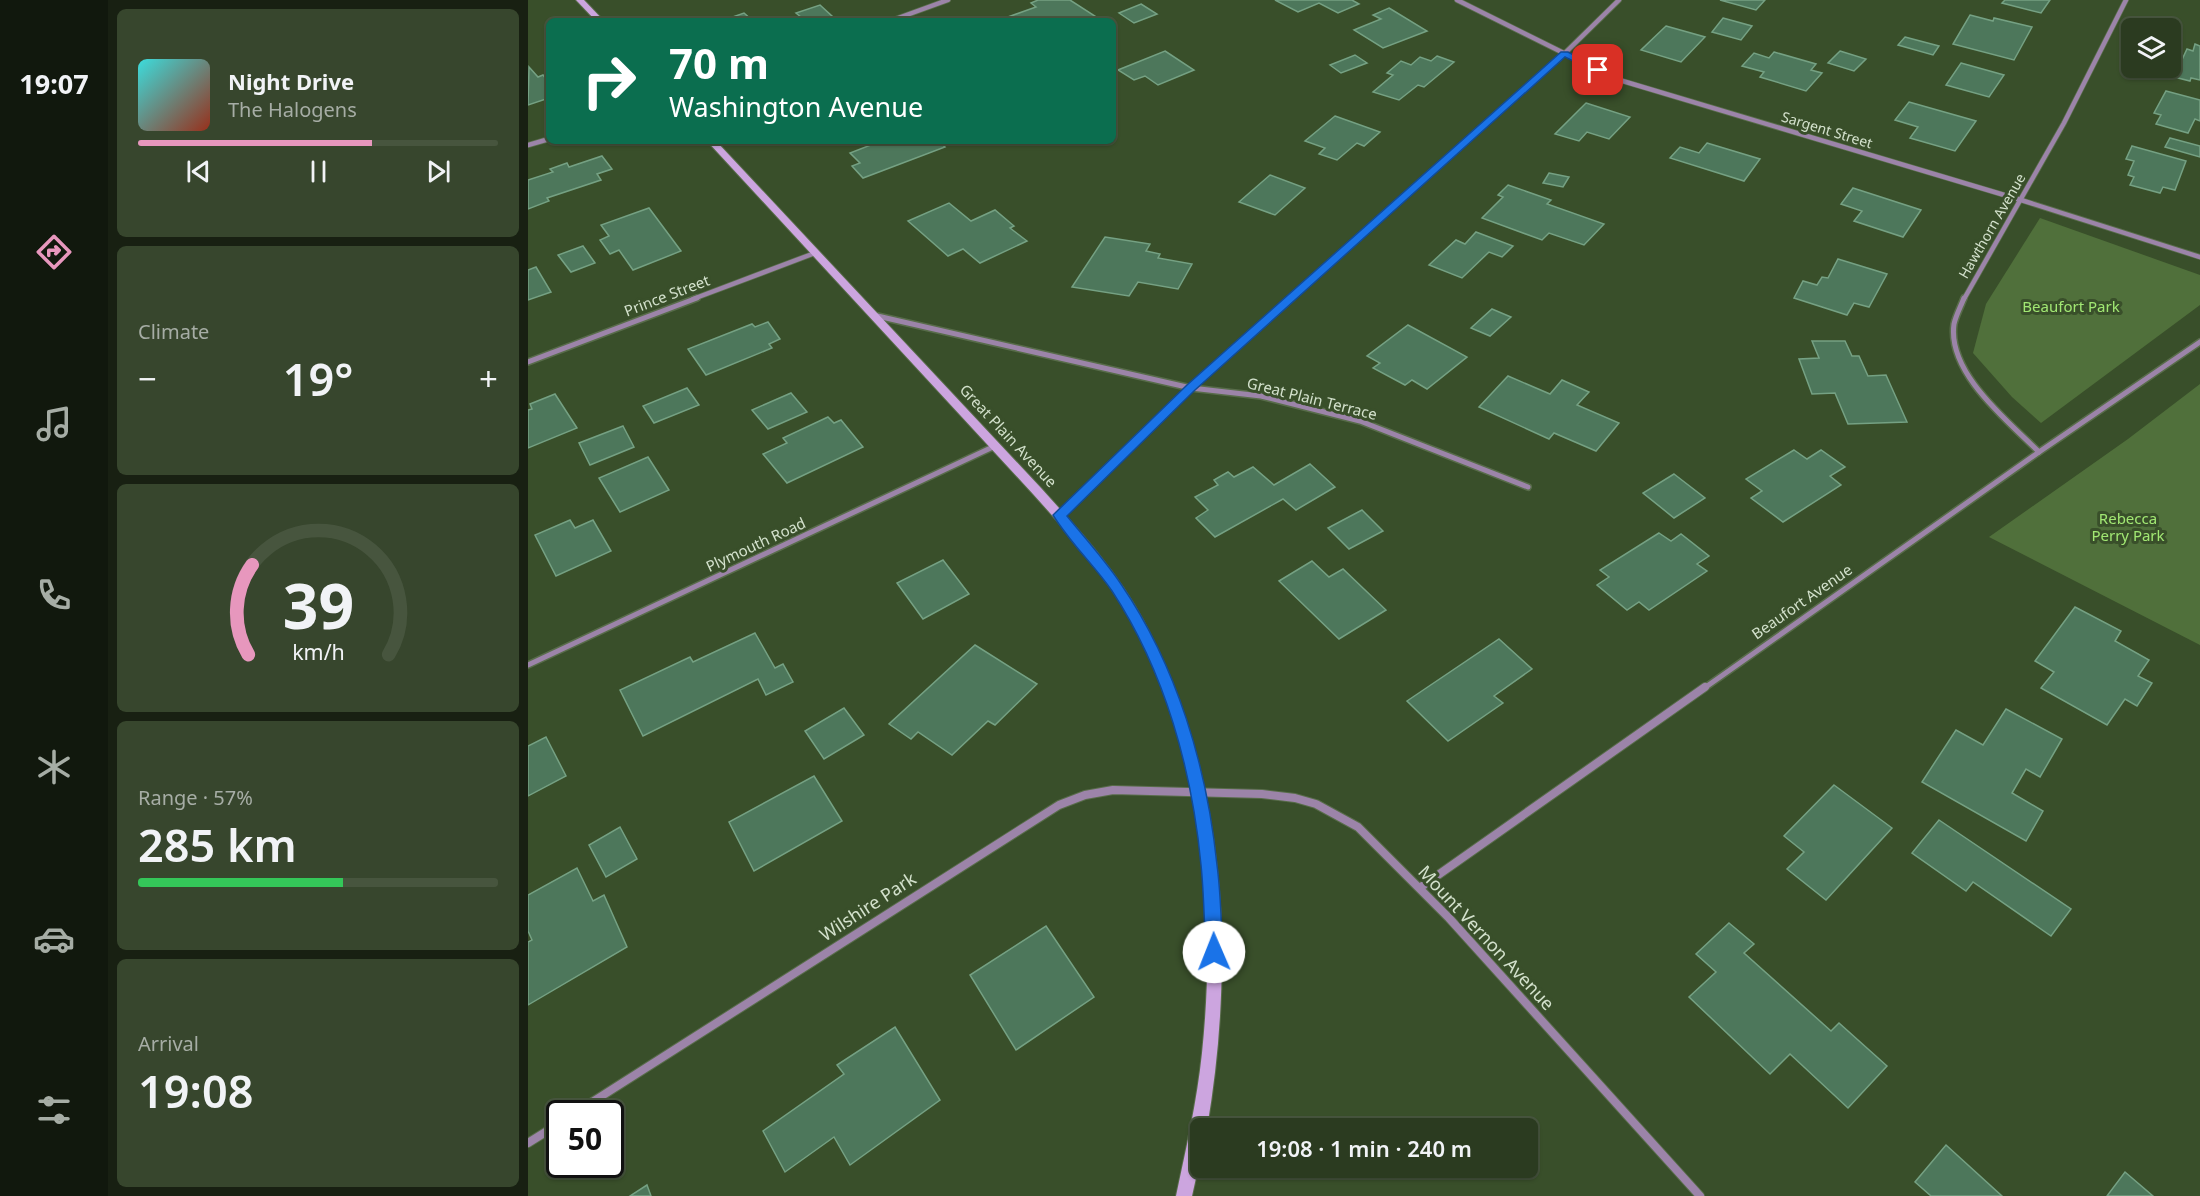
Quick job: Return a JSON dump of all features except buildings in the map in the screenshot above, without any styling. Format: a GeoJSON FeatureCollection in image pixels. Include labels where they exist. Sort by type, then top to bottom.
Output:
{"type":"FeatureCollection","features":[{"type":"Feature","properties":{"kind":"main road"},"geometry":{"type":"LineString","coordinates":[[580,0],[597,18]]}},
{"type":"Feature","properties":{"kind":"main road","name":"Great Plain Avenue"},"geometry":{"type":"LineString","coordinates":[[714,144],[1060,515],[1116,587],[1157,659],[1175,706],[1198,791],[1209,865],[1214,920],[1214,968],[1205,1084],[1194,1159],[1184,1196]]}},
{"type":"Feature","properties":{"kind":"street"},"geometry":{"type":"LineString","coordinates":[[898,18],[948,0]]}},
{"type":"Feature","properties":{"kind":"street","name":"Sargent Street"},"geometry":{"type":"LineString","coordinates":[[1457,0],[1616,79],[2021,200],[2200,257]]}},
{"type":"Feature","properties":{"kind":"street"},"geometry":{"type":"LineString","coordinates":[[1060,515],[1191,388],[1564,54],[1619,0]]}},
{"type":"Feature","properties":{"kind":"street","name":"Hawthorn Avenue"},"geometry":{"type":"LineString","coordinates":[[2039,452],[1973,384],[1956,352],[1954,326],[1965,296],[2064,123],[2126,0]]}},
{"type":"Feature","properties":{"kind":"street"},"geometry":{"type":"LineString","coordinates":[[528,145],[546,140]]}},
{"type":"Feature","properties":{"kind":"street","name":"Prince Street"},"geometry":{"type":"LineString","coordinates":[[528,362],[815,253]]}},
{"type":"Feature","properties":{"kind":"street","name":"Great Plain Terrace"},"geometry":{"type":"LineString","coordinates":[[873,315],[1191,388],[1261,396],[1360,421],[1528,487]]}},
{"type":"Feature","properties":{"kind":"street","name":"Beaufort Avenue"},"geometry":{"type":"LineString","coordinates":[[1420,887],[2039,452],[2200,342]]}},
{"type":"Feature","properties":{"kind":"street","name":"Plymouth Road"},"geometry":{"type":"LineString","coordinates":[[528,665],[995,446]]}},
{"type":"Feature","properties":{"kind":"street","name":"Wilshire Park"},"geometry":{"type":"LineString","coordinates":[[595,1100],[1024,825],[1059,805],[1085,795],[1113,790],[1198,791]]}},
{"type":"Feature","properties":{"kind":"street","name":"Mount Vernon Avenue"},"geometry":{"type":"LineString","coordinates":[[1198,791],[1273,796],[1316,804],[1358,827],[1420,887],[1700,1196]]}},
{"type":"Feature","properties":{"kind":"street"},"geometry":{"type":"LineString","coordinates":[[528,1143],[546,1132]]}},
{"type":"Feature","properties":{"kind":"green space","name":"Beaufort Park"},"geometry":{"type":"Polygon","coordinates":[[[2040,218],[2200,275],[2200,305],[2041,423],[2012,397],[1973,353],[1986,304],[2040,218]]]}},
{"type":"Feature","properties":{"kind":"green space","name":"Rebecca Perry Park"},"geometry":{"type":"Polygon","coordinates":[[[2200,384],[2200,645],[1989,537],[2128,439],[2200,384]]]}},
{"type":"Feature","properties":{"kind":"route"},"geometry":{"type":"LineString","coordinates":[[1214,952],[1214,920],[1209,865],[1198,791],[1175,706],[1157,659],[1138,623],[1116,587],[1060,515],[1191,388],[1564,54],[1598,70]]}}]}
